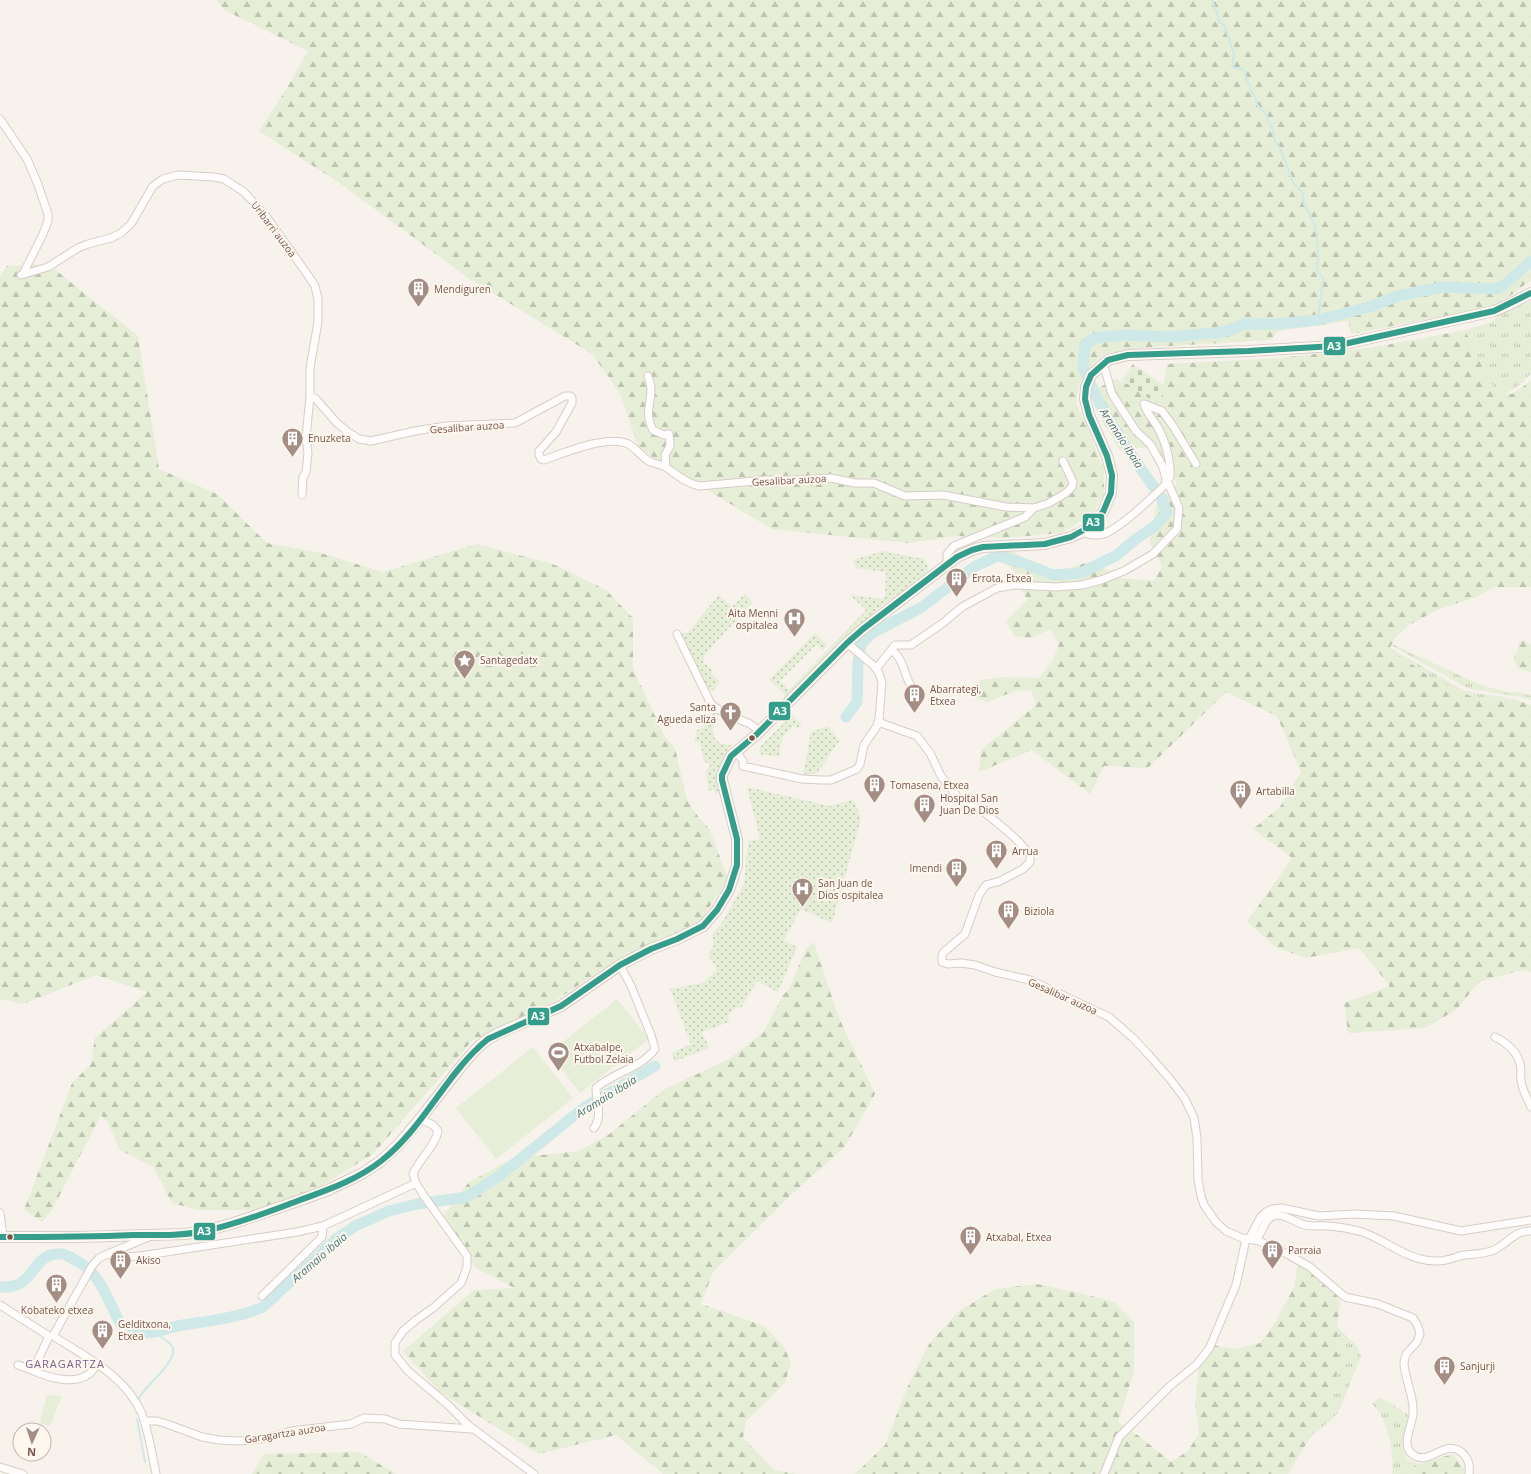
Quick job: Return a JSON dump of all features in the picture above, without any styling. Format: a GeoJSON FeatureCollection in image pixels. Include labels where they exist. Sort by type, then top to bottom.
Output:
{"type":"FeatureCollection","features":[{"type":"Feature","properties":{"kind":"main road"},"geometry":{"type":"LineString","coordinates":[[2,1237],[178,1235],[205,1231],[234,1223],[328,1190],[363,1173],[381,1161],[420,1119],[463,1064],[488,1039],[561,1006],[620,965],[650,949],[677,939],[703,926],[717,910],[729,890],[737,865],[737,846],[734,825],[724,792],[722,775],[727,763],[736,751],[760,731],[850,646],[863,629],[947,564],[964,553],[983,547],[1045,544],[1071,537],[1082,532],[1103,512],[1108,504],[1112,485],[1110,464],[1104,446],[1089,415],[1085,392],[1092,375],[1103,363],[1113,358],[1128,356],[1335,346],[1494,310],[1506,306],[1531,293]]}},
{"type":"Feature","properties":{"kind":"street","name":"Uribarri auzoa"},"geometry":{"type":"LineString","coordinates":[[0,119],[27,159],[48,214],[48,221],[43,234],[22,275],[48,267],[78,248],[111,238],[121,233],[131,224],[146,196],[158,181],[170,176],[197,175],[224,179],[244,192],[266,216],[315,286],[319,307],[318,322],[311,361],[310,396]]}},
{"type":"Feature","properties":{"kind":"street"},"geometry":{"type":"LineString","coordinates":[[876,669],[893,648],[911,645],[943,623],[962,607],[997,588],[1014,585],[1056,587],[1082,585],[1101,580],[1124,571],[1154,554],[1177,529],[1178,508],[1162,465],[1150,444],[1136,431],[1112,394],[1103,363]]}},
{"type":"Feature","properties":{"kind":"street"},"geometry":{"type":"LineString","coordinates":[[648,376],[651,386],[648,407],[649,422],[653,430],[664,435],[669,434],[670,446],[666,455],[666,466]]}},
{"type":"Feature","properties":{"kind":"street","name":"Gesalibar auzoa"},"geometry":{"type":"LineString","coordinates":[[310,396],[316,399],[336,422],[348,432],[359,439],[371,441],[446,426],[515,423],[568,396],[572,398],[572,403],[556,432],[539,451],[538,455],[541,459],[544,460],[589,446],[620,442],[632,446],[648,460],[659,465],[666,466],[688,483],[699,486],[767,480],[831,478],[855,483],[873,483],[904,496],[943,495],[1006,507],[1034,508],[1049,503],[1066,493],[1072,487],[1072,482],[1063,461]]}},
{"type":"Feature","properties":{"kind":"street"},"geometry":{"type":"LineString","coordinates":[[302,495],[303,477],[306,472],[310,396]]}},
{"type":"Feature","properties":{"kind":"street"},"geometry":{"type":"LineString","coordinates":[[1082,532],[1089,535],[1103,534],[1119,525],[1164,485],[1166,478],[1169,478],[1170,473],[1167,453],[1158,427],[1145,409],[1144,404],[1162,411],[1196,464]]}},
{"type":"Feature","properties":{"kind":"street","name":"Gesalibar auzoa"},"geometry":{"type":"LineString","coordinates":[[947,564],[947,554],[954,546],[1025,517],[1034,508]]}},
{"type":"Feature","properties":{"kind":"street"},"geometry":{"type":"LineString","coordinates":[[677,634],[711,704],[722,712],[750,724],[760,731]]}},
{"type":"Feature","properties":{"kind":"street"},"geometry":{"type":"LineString","coordinates":[[736,751],[743,761],[743,766],[802,780],[831,780],[857,769],[860,764],[864,745],[878,722],[882,683],[876,669],[850,646]]}},
{"type":"Feature","properties":{"kind":"street"},"geometry":{"type":"LineString","coordinates":[[893,648],[900,657],[906,677],[911,686]]}},
{"type":"Feature","properties":{"kind":"street","name":"Gesalibar auzoa"},"geometry":{"type":"LineString","coordinates":[[878,722],[917,736],[930,753],[941,776],[960,800],[984,812],[1019,842],[1030,855],[1030,862],[1023,869],[1000,881],[986,885],[979,895],[966,934],[944,952],[942,955],[942,962],[948,964],[961,963],[975,965],[995,972],[1030,980],[1109,1017],[1133,1038],[1170,1079],[1185,1099],[1194,1118],[1197,1138],[1198,1180],[1204,1205],[1216,1222],[1226,1231],[1249,1239]]}},
{"type":"Feature","properties":{"kind":"street"},"geometry":{"type":"LineString","coordinates":[[594,1128],[597,1120],[599,1103],[596,1096],[596,1088],[633,1067],[652,1053],[654,1049],[651,1035],[631,986],[620,965]]}},
{"type":"Feature","properties":{"kind":"street"},"geometry":{"type":"LineString","coordinates":[[1495,1037],[1511,1047],[1517,1055],[1521,1064],[1520,1079],[1531,1107]]}},
{"type":"Feature","properties":{"kind":"street"},"geometry":{"type":"LineString","coordinates":[[420,1119],[433,1125],[438,1131],[437,1139],[416,1166],[413,1174],[416,1183],[424,1196],[467,1256],[467,1267],[461,1283],[449,1295],[403,1331],[395,1343],[395,1355],[408,1371],[474,1430],[534,1474]]}},
{"type":"Feature","properties":{"kind":"street"},"geometry":{"type":"LineString","coordinates":[[107,1254],[120,1256],[140,1256],[297,1232],[323,1226],[416,1183]]}},
{"type":"Feature","properties":{"kind":"street"},"geometry":{"type":"LineString","coordinates":[[1104,1474],[1119,1437],[1170,1386],[1196,1365],[1209,1349],[1236,1285],[1249,1239],[1260,1218],[1272,1208],[1282,1208],[1319,1216],[1353,1214],[1394,1216],[1461,1231],[1531,1220]]}},
{"type":"Feature","properties":{"kind":"street"},"geometry":{"type":"LineString","coordinates":[[0,1213],[2,1237]]}},
{"type":"Feature","properties":{"kind":"street"},"geometry":{"type":"LineString","coordinates":[[1249,1239],[1257,1239],[1268,1219],[1274,1215],[1280,1215],[1308,1226],[1328,1226],[1363,1232],[1388,1245],[1423,1260],[1447,1261],[1464,1255],[1488,1252],[1500,1247],[1520,1232],[1531,1231]]}},
{"type":"Feature","properties":{"kind":"street"},"geometry":{"type":"LineString","coordinates":[[262,1296],[322,1237],[323,1226]]}},
{"type":"Feature","properties":{"kind":"street"},"geometry":{"type":"LineString","coordinates":[[34,1371],[38,1360],[51,1336],[92,1266],[100,1258],[107,1254],[152,1236]]}},
{"type":"Feature","properties":{"kind":"street"},"geometry":{"type":"LineString","coordinates":[[1249,1239],[1287,1254],[1310,1267],[1345,1297],[1378,1304],[1413,1318],[1418,1326],[1420,1334],[1417,1342],[1406,1354],[1404,1362],[1414,1412],[1407,1442],[1409,1451],[1420,1458],[1429,1456],[1439,1450],[1452,1448],[1463,1453],[1469,1461],[1469,1474]]}},
{"type":"Feature","properties":{"kind":"street"},"geometry":{"type":"LineString","coordinates":[[0,1305],[113,1375],[128,1392],[139,1408],[149,1439],[156,1474]]}},
{"type":"Feature","properties":{"kind":"street"},"geometry":{"type":"LineString","coordinates":[[18,1365],[52,1377],[74,1379],[90,1374],[97,1364]]}},
{"type":"Feature","properties":{"kind":"street","name":"Garagartza auzoa"},"geometry":{"type":"LineString","coordinates":[[144,1421],[157,1421],[194,1435],[207,1438],[240,1441],[267,1438],[291,1431],[351,1424],[364,1418],[384,1419],[399,1424],[474,1430]]}},
{"type":"Feature","properties":{"kind":"street"},"geometry":{"type":"LineString","coordinates":[[0,1467],[23,1474]]}},
{"type":"Feature","properties":{"kind":"green space"},"geometry":{"type":"Polygon","coordinates":[[[217,0],[1531,0],[1531,280],[1503,301],[1480,309],[1351,334],[1348,321],[1278,331],[1270,340],[1138,348],[1105,354],[1092,364],[1079,386],[1076,403],[1104,470],[1104,494],[1093,513],[1062,533],[1004,538],[957,536],[908,543],[772,529],[639,449],[620,393],[592,354],[467,277],[338,182],[259,131],[287,88],[308,51],[224,10],[217,0]]]}},
{"type":"Feature","properties":{"kind":"green space"},"geometry":{"type":"Polygon","coordinates":[[[48,264],[138,336],[159,469],[217,494],[267,543],[321,553],[383,572],[477,544],[553,564],[606,590],[633,618],[633,669],[665,737],[675,748],[687,800],[699,818],[709,828],[728,879],[700,921],[603,969],[553,1002],[472,1041],[373,1154],[315,1190],[262,1210],[197,1210],[172,1203],[153,1167],[120,1150],[108,1123],[101,1115],[52,1210],[42,1222],[24,1210],[72,1083],[91,1064],[95,1038],[147,992],[96,975],[23,1004],[0,999],[0,277],[7,266],[48,264]]]}},
{"type":"Feature","properties":{"kind":"green space"},"geometry":{"type":"Polygon","coordinates":[[[1531,301],[1531,373],[1514,389],[1506,393],[1498,393],[1490,383],[1465,330],[1490,323],[1498,315],[1531,301]]]}},
{"type":"Feature","properties":{"kind":"green space"},"geometry":{"type":"Polygon","coordinates":[[[1465,330],[1490,383],[1498,393],[1512,394],[1531,381],[1531,587],[1494,587],[1479,596],[1437,610],[1409,625],[1396,637],[1389,649],[1435,680],[1477,699],[1498,701],[1513,699],[1531,705],[1531,972],[1522,970],[1479,982],[1456,1010],[1425,1028],[1348,1033],[1344,1003],[1390,986],[1359,948],[1306,958],[1277,948],[1247,922],[1292,858],[1253,829],[1280,807],[1301,772],[1277,716],[1226,692],[1148,768],[1104,766],[1090,794],[1032,750],[979,772],[981,750],[1036,705],[1031,690],[1015,691],[988,702],[975,698],[980,680],[1004,677],[1039,678],[1053,660],[1059,644],[1050,629],[1032,638],[1014,636],[1006,621],[1027,600],[1013,570],[989,552],[1010,550],[1024,558],[1058,571],[1093,561],[1121,578],[1154,581],[1162,567],[1150,542],[1157,501],[1177,484],[1158,448],[1146,447],[1120,451],[1094,406],[1098,388],[1116,379],[1161,399],[1167,364],[1279,358],[1375,347],[1465,330]]]}},
{"type":"Feature","properties":{"kind":"green space"},"geometry":{"type":"Polygon","coordinates":[[[1133,364],[1167,388],[1156,403],[1122,380],[1133,364]]]}},
{"type":"Feature","properties":{"kind":"green space"},"geometry":{"type":"Polygon","coordinates":[[[883,551],[924,559],[929,568],[924,576],[879,608],[836,647],[786,698],[783,696],[785,694],[769,680],[815,633],[827,645],[822,651],[817,644],[780,681],[789,690],[866,610],[850,595],[882,599],[885,597],[886,572],[856,568],[853,560],[883,551]]]}},
{"type":"Feature","properties":{"kind":"green space"},"geometry":{"type":"Polygon","coordinates":[[[745,594],[753,602],[705,654],[703,662],[713,670],[711,673],[720,682],[713,691],[707,690],[681,634],[688,632],[719,595],[732,607],[745,594]]]}},
{"type":"Feature","properties":{"kind":"green space"},"geometry":{"type":"Polygon","coordinates":[[[1524,640],[1531,645],[1531,672],[1519,669],[1513,659],[1518,650],[1519,642],[1524,640]]]}},
{"type":"Feature","properties":{"kind":"green space"},"geometry":{"type":"Polygon","coordinates":[[[1392,644],[1481,685],[1507,692],[1519,692],[1531,696],[1531,700],[1521,697],[1469,689],[1391,645],[1392,644]]]}},
{"type":"Feature","properties":{"kind":"green space"},"geometry":{"type":"Polygon","coordinates":[[[1390,648],[1463,690],[1513,699],[1498,701],[1477,699],[1435,680],[1389,649],[1390,648]]]}},
{"type":"Feature","properties":{"kind":"green space"},"geometry":{"type":"Polygon","coordinates":[[[714,713],[717,716],[712,730],[714,731],[714,737],[719,743],[731,745],[720,768],[719,786],[721,794],[716,794],[713,789],[708,791],[706,771],[710,767],[709,764],[704,761],[700,742],[694,741],[697,730],[702,729],[709,715],[714,713]]]}},
{"type":"Feature","properties":{"kind":"green space"},"geometry":{"type":"Polygon","coordinates":[[[792,715],[802,725],[797,728],[793,726],[782,738],[779,757],[759,754],[760,747],[792,715]]]}},
{"type":"Feature","properties":{"kind":"green space"},"geometry":{"type":"Polygon","coordinates":[[[828,726],[840,740],[817,773],[803,775],[811,732],[828,726]]]}},
{"type":"Feature","properties":{"kind":"green space"},"geometry":{"type":"Polygon","coordinates":[[[747,787],[830,806],[851,800],[855,802],[861,819],[832,923],[801,909],[784,940],[797,947],[778,992],[757,981],[741,1008],[735,1009],[728,1015],[729,1022],[702,1032],[709,1048],[675,1061],[671,1053],[691,1044],[670,989],[702,983],[717,970],[708,954],[714,945],[712,935],[723,921],[744,884],[748,841],[760,839],[747,787]]]}},
{"type":"Feature","properties":{"kind":"green space"},"geometry":{"type":"Polygon","coordinates":[[[814,942],[838,1016],[875,1094],[844,1148],[793,1193],[713,1272],[701,1304],[764,1326],[784,1347],[791,1363],[785,1383],[746,1421],[743,1438],[774,1470],[797,1474],[663,1474],[616,1435],[539,1454],[440,1392],[403,1351],[474,1290],[514,1288],[475,1267],[441,1219],[469,1182],[513,1158],[579,1151],[608,1135],[665,1089],[729,1059],[763,1033],[783,995],[789,989],[806,949],[814,942]]]}},
{"type":"Feature","properties":{"kind":"green space"},"geometry":{"type":"Polygon","coordinates":[[[617,999],[649,1039],[580,1093],[549,1053],[617,999]]]}},
{"type":"Feature","properties":{"kind":"green space"},"geometry":{"type":"Polygon","coordinates":[[[533,1047],[573,1098],[496,1159],[456,1108],[533,1047]]]}},
{"type":"Feature","properties":{"kind":"green space"},"geometry":{"type":"Polygon","coordinates":[[[1298,1263],[1336,1293],[1340,1302],[1337,1327],[1339,1364],[1327,1410],[1288,1474],[855,1474],[885,1445],[907,1388],[929,1344],[959,1311],[995,1289],[1037,1284],[1114,1302],[1134,1322],[1134,1372],[1118,1422],[1139,1436],[1171,1462],[1188,1451],[1199,1433],[1195,1403],[1199,1366],[1212,1345],[1235,1349],[1260,1343],[1275,1323],[1294,1287],[1298,1263]]]}},
{"type":"Feature","properties":{"kind":"green space"},"geometry":{"type":"Polygon","coordinates":[[[1337,1327],[1358,1347],[1361,1357],[1338,1413],[1311,1436],[1327,1410],[1339,1364],[1337,1327]]]}},
{"type":"Feature","properties":{"kind":"green space"},"geometry":{"type":"Polygon","coordinates":[[[47,1395],[62,1396],[52,1422],[40,1422],[47,1395]]]}},
{"type":"Feature","properties":{"kind":"green space"},"geometry":{"type":"Polygon","coordinates":[[[1379,1398],[1387,1401],[1408,1414],[1404,1437],[1405,1454],[1407,1458],[1418,1464],[1403,1474],[1392,1474],[1392,1456],[1389,1436],[1383,1418],[1372,1404],[1379,1398]]]}},
{"type":"Feature","properties":{"kind":"green space"},"geometry":{"type":"Polygon","coordinates":[[[359,1452],[396,1474],[252,1474],[264,1454],[359,1452]]]}},
{"type":"Feature","properties":{"kind":"green space"},"geometry":{"type":"Polygon","coordinates":[[[1453,1454],[1468,1474],[1403,1474],[1418,1464],[1453,1454]]]}},
{"type":"Feature","properties":{"kind":"waterway"},"geometry":{"type":"LineString","coordinates":[[1212,0],[1217,12],[1218,20],[1225,27],[1234,55],[1232,66],[1245,71],[1246,79],[1251,91],[1258,106],[1267,115],[1268,121],[1272,127],[1275,141],[1280,148],[1294,184],[1303,193],[1304,204],[1315,225],[1318,254],[1317,272],[1323,279],[1318,320]]}},
{"type":"Feature","properties":{"kind":"waterway","name":"Aramaio ibaia"},"geometry":{"type":"LineString","coordinates":[[846,717],[857,702],[858,663],[861,644],[872,633],[922,607],[974,567],[997,556],[1020,562],[1053,575],[1081,573],[1117,555],[1155,526],[1167,513],[1161,497],[1105,414],[1083,368],[1085,344],[1095,338],[1124,335],[1168,337],[1227,331],[1245,324],[1277,324],[1318,320],[1369,307],[1398,296],[1443,287],[1496,289],[1504,285],[1531,261]]}},
{"type":"Feature","properties":{"kind":"waterway","name":"Aramaio ibaia"},"geometry":{"type":"LineString","coordinates":[[0,1287],[19,1284],[26,1279],[46,1257],[62,1254],[82,1264],[93,1274],[121,1324],[126,1330],[131,1332],[152,1332],[253,1311],[263,1307],[336,1239],[355,1226],[389,1211],[417,1204],[467,1197],[499,1176],[585,1107],[655,1066]]}},
{"type":"Feature","properties":{"kind":"waterway"},"geometry":{"type":"LineString","coordinates":[[139,1398],[172,1357],[173,1351],[171,1345],[154,1332]]}},
{"type":"Feature","properties":{"kind":"waterway"},"geometry":{"type":"LineString","coordinates":[[137,1419],[145,1462]]}},
{"type":"Feature","properties":{"kind":"transit line","name":"A3"},"geometry":{"type":"LineString","coordinates":[[0,1237],[169,1235],[196,1233],[229,1225],[253,1217],[342,1184],[372,1168],[396,1148],[423,1117],[460,1068],[488,1039],[561,1006],[620,965],[651,949],[677,939],[703,926],[717,910],[729,890],[737,865],[737,839],[722,780],[722,775],[731,756],[756,735],[847,643],[957,557],[983,547],[1045,544],[1071,537],[1089,527],[1103,512],[1111,493],[1112,475],[1107,456],[1089,415],[1085,399],[1086,387],[1091,375],[1108,360],[1128,355],[1248,351],[1335,346],[1494,311],[1531,293]]}},
{"type":"Feature","properties":{"kind":"place","name":"Mendiguren"},"geometry":{"type":"Point","coordinates":[419,308]}},
{"type":"Feature","properties":{"kind":"place","name":"Enuzketa"},"geometry":{"type":"Point","coordinates":[292,458]}},
{"type":"Feature","properties":{"kind":"place","name":"Errota, Etxea"},"geometry":{"type":"Point","coordinates":[957,598]}},
{"type":"Feature","properties":{"kind":"place","name":"Aita Menni ospitalea"},"geometry":{"type":"Point","coordinates":[794,638]}},
{"type":"Feature","properties":{"kind":"place","name":"Santagedatx"},"geometry":{"type":"Point","coordinates":[465,680]}},
{"type":"Feature","properties":{"kind":"place","name":"Abarrategi, Etxea"},"geometry":{"type":"Point","coordinates":[915,714]}},
{"type":"Feature","properties":{"kind":"place","name":"Santa Agueda eliza"},"geometry":{"type":"Point","coordinates":[731,732]}},
{"type":"Feature","properties":{"kind":"place","name":"Tomasena, Etxea"},"geometry":{"type":"Point","coordinates":[874,804]}},
{"type":"Feature","properties":{"kind":"place","name":"Artabilla"},"geometry":{"type":"Point","coordinates":[1240,810]}},
{"type":"Feature","properties":{"kind":"place","name":"Hospital San Juan De Dios"},"geometry":{"type":"Point","coordinates":[924,824]}},
{"type":"Feature","properties":{"kind":"place","name":"Arrua"},"geometry":{"type":"Point","coordinates":[996,870]}},
{"type":"Feature","properties":{"kind":"place","name":"Imendi"},"geometry":{"type":"Point","coordinates":[957,888]}},
{"type":"Feature","properties":{"kind":"place","name":"San Juan de Dios ospitalea"},"geometry":{"type":"Point","coordinates":[803,908]}},
{"type":"Feature","properties":{"kind":"place","name":"Biziola"},"geometry":{"type":"Point","coordinates":[1008,930]}},
{"type":"Feature","properties":{"kind":"place","name":"Atxabalpe, Futbol Zelaia"},"geometry":{"type":"Point","coordinates":[559,1072]}},
{"type":"Feature","properties":{"kind":"place","name":"Atxabal, Etxea"},"geometry":{"type":"Point","coordinates":[971,1256]}},
{"type":"Feature","properties":{"kind":"place","name":"Parraia"},"geometry":{"type":"Point","coordinates":[1272,1270]}},
{"type":"Feature","properties":{"kind":"place","name":"Akiso"},"geometry":{"type":"Point","coordinates":[120,1280]}},
{"type":"Feature","properties":{"kind":"place","name":"Kobateko etxea"},"geometry":{"type":"Point","coordinates":[57,1304]}},
{"type":"Feature","properties":{"kind":"place","name":"Gelditxona, Etxea"},"geometry":{"type":"Point","coordinates":[103,1350]}},
{"type":"Feature","properties":{"kind":"place","name":"Sanjurji"},"geometry":{"type":"Point","coordinates":[1445,1386]}},
{"type":"Feature","properties":{"kind":"district","name":"GARAGARTZA"},"geometry":{"type":"Point","coordinates":[65,1363]}}]}
